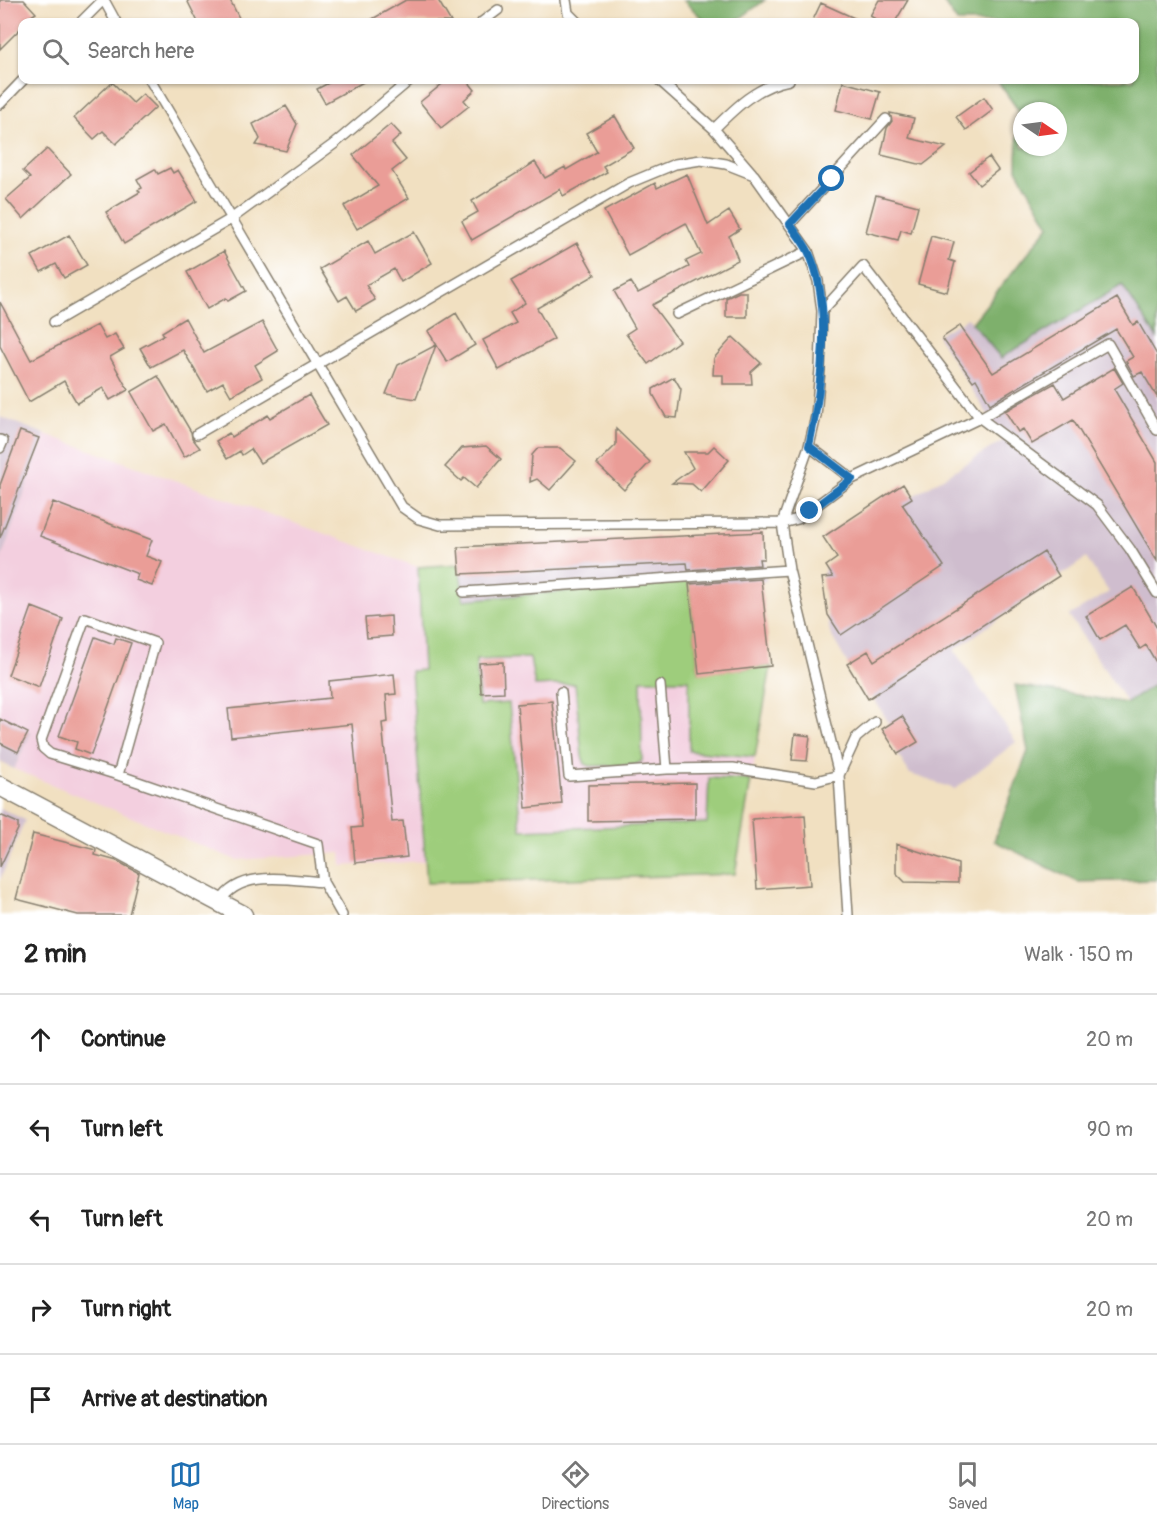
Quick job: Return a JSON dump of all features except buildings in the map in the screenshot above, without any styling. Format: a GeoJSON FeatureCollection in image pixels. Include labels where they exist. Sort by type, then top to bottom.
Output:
{"type":"FeatureCollection","features":[{"type":"Feature","properties":{"kind":"street"},"geometry":{"type":"LineString","coordinates":[[2,785],[243,915]]}},
{"type":"Feature","properties":{"kind":"lane"},"geometry":{"type":"LineString","coordinates":[[85,18],[103,0],[114,18]]}},
{"type":"Feature","properties":{"kind":"lane"},"geometry":{"type":"LineString","coordinates":[[566,0],[568,13],[573,18]]}},
{"type":"Feature","properties":{"kind":"lane"},"geometry":{"type":"LineString","coordinates":[[487,18],[498,10]]}},
{"type":"Feature","properties":{"kind":"lane"},"geometry":{"type":"LineString","coordinates":[[0,104],[19,84]]}},
{"type":"Feature","properties":{"kind":"lane"},"geometry":{"type":"LineString","coordinates":[[152,84],[402,507],[419,519],[440,525],[782,523],[798,519],[852,479],[980,418],[1108,344],[1157,430]]}},
{"type":"Feature","properties":{"kind":"lane"},"geometry":{"type":"LineString","coordinates":[[54,322],[231,219],[334,144],[405,84]]}},
{"type":"Feature","properties":{"kind":"lane"},"geometry":{"type":"LineString","coordinates":[[663,84],[714,129],[754,175],[808,251],[818,281],[822,311],[819,380],[809,446],[782,523],[789,570],[838,775],[848,915]]}},
{"type":"Feature","properties":{"kind":"lane"},"geometry":{"type":"LineString","coordinates":[[714,129],[741,101],[771,84]]}},
{"type":"Feature","properties":{"kind":"lane"},"geometry":{"type":"LineString","coordinates":[[790,224],[886,119]]}},
{"type":"Feature","properties":{"kind":"lane"},"geometry":{"type":"LineString","coordinates":[[197,434],[628,183],[675,164],[701,160],[726,164],[754,175]]}},
{"type":"Feature","properties":{"kind":"lane"},"geometry":{"type":"LineString","coordinates":[[677,314],[808,251]]}},
{"type":"Feature","properties":{"kind":"lane"},"geometry":{"type":"LineString","coordinates":[[822,311],[864,266],[980,418],[1096,506],[1130,549],[1157,593]]}},
{"type":"Feature","properties":{"kind":"lane"},"geometry":{"type":"LineString","coordinates":[[0,440],[3,441],[0,448]]}},
{"type":"Feature","properties":{"kind":"lane"},"geometry":{"type":"LineString","coordinates":[[809,446],[852,479]]}},
{"type":"Feature","properties":{"kind":"lane"},"geometry":{"type":"LineString","coordinates":[[464,592],[789,570]]}},
{"type":"Feature","properties":{"kind":"lane"},"geometry":{"type":"LineString","coordinates":[[118,775],[155,643],[85,618],[41,740],[43,748],[50,754],[318,844],[323,882],[342,915]]}},
{"type":"Feature","properties":{"kind":"lane"},"geometry":{"type":"LineString","coordinates":[[660,685],[667,769]]}},
{"type":"Feature","properties":{"kind":"lane"},"geometry":{"type":"LineString","coordinates":[[561,692],[570,777],[667,769],[753,770],[816,781],[838,775],[856,738],[875,722]]}},
{"type":"Feature","properties":{"kind":"lane"},"geometry":{"type":"LineString","coordinates":[[220,902],[225,894],[250,880],[323,882]]}},
{"type":"Feature","properties":{"kind":"shaded area"},"geometry":{"type":"Polygon","coordinates":[[[1122,285],[1157,338],[1157,683],[1127,703],[1069,616],[1109,592],[1086,558],[954,650],[1016,742],[955,789],[910,774],[882,729],[889,723],[873,697],[868,699],[830,633],[822,578],[826,566],[837,558],[823,537],[903,484],[912,497],[1004,440],[937,335],[968,318],[1001,358],[1122,285]]]}},
{"type":"Feature","properties":{"kind":"shaded area"},"geometry":{"type":"Polygon","coordinates":[[[0,417],[45,434],[0,562],[0,417]]]}},
{"type":"Feature","properties":{"kind":"shaded area"},"geometry":{"type":"Polygon","coordinates":[[[45,434],[418,567],[459,564],[460,574],[771,666],[735,874],[427,883],[425,861],[342,866],[341,853],[236,860],[14,769],[31,733],[0,717],[0,562],[45,434]]]}},
{"type":"Feature","properties":{"kind":"shaded area"},"geometry":{"type":"Polygon","coordinates":[[[763,532],[766,581],[761,582],[771,666],[699,674],[689,581],[464,600],[458,547],[763,532]]]}},
{"type":"Feature","properties":{"kind":"shaded area"},"geometry":{"type":"Polygon","coordinates":[[[0,717],[31,733],[14,769],[0,762],[0,717]]]}},
{"type":"Feature","properties":{"kind":"shaded area"},"geometry":{"type":"Polygon","coordinates":[[[0,808],[25,820],[0,880],[0,808]]]}},
{"type":"Feature","properties":{"kind":"green space"},"geometry":{"type":"Polygon","coordinates":[[[683,0],[765,0],[740,18],[702,18],[683,0]]]}},
{"type":"Feature","properties":{"kind":"green space"},"geometry":{"type":"Polygon","coordinates":[[[942,0],[1157,0],[1157,338],[1122,285],[1001,358],[972,323],[1049,226],[1017,169],[1017,156],[1067,156],[1067,102],[1013,103],[1000,84],[1139,84],[1139,18],[954,18],[942,0]]]}},
{"type":"Feature","properties":{"kind":"green space"},"geometry":{"type":"Polygon","coordinates":[[[459,564],[464,600],[689,581],[699,673],[771,666],[755,757],[689,751],[689,680],[641,680],[642,761],[635,765],[590,766],[585,764],[582,756],[575,684],[535,686],[530,658],[476,660],[479,705],[509,703],[521,830],[707,823],[709,778],[751,780],[735,874],[427,883],[411,671],[423,670],[418,567],[459,564]]]}},
{"type":"Feature","properties":{"kind":"green space"},"geometry":{"type":"Polygon","coordinates":[[[1157,683],[1157,880],[1078,882],[994,841],[1028,751],[1015,685],[1127,703],[1157,683]]]}},
{"type":"Feature","properties":{"kind":"route"},"geometry":{"type":"LineString","coordinates":[[810,511],[852,479],[809,446],[816,416],[822,311],[818,281],[808,251],[790,224],[832,179]]}}]}
